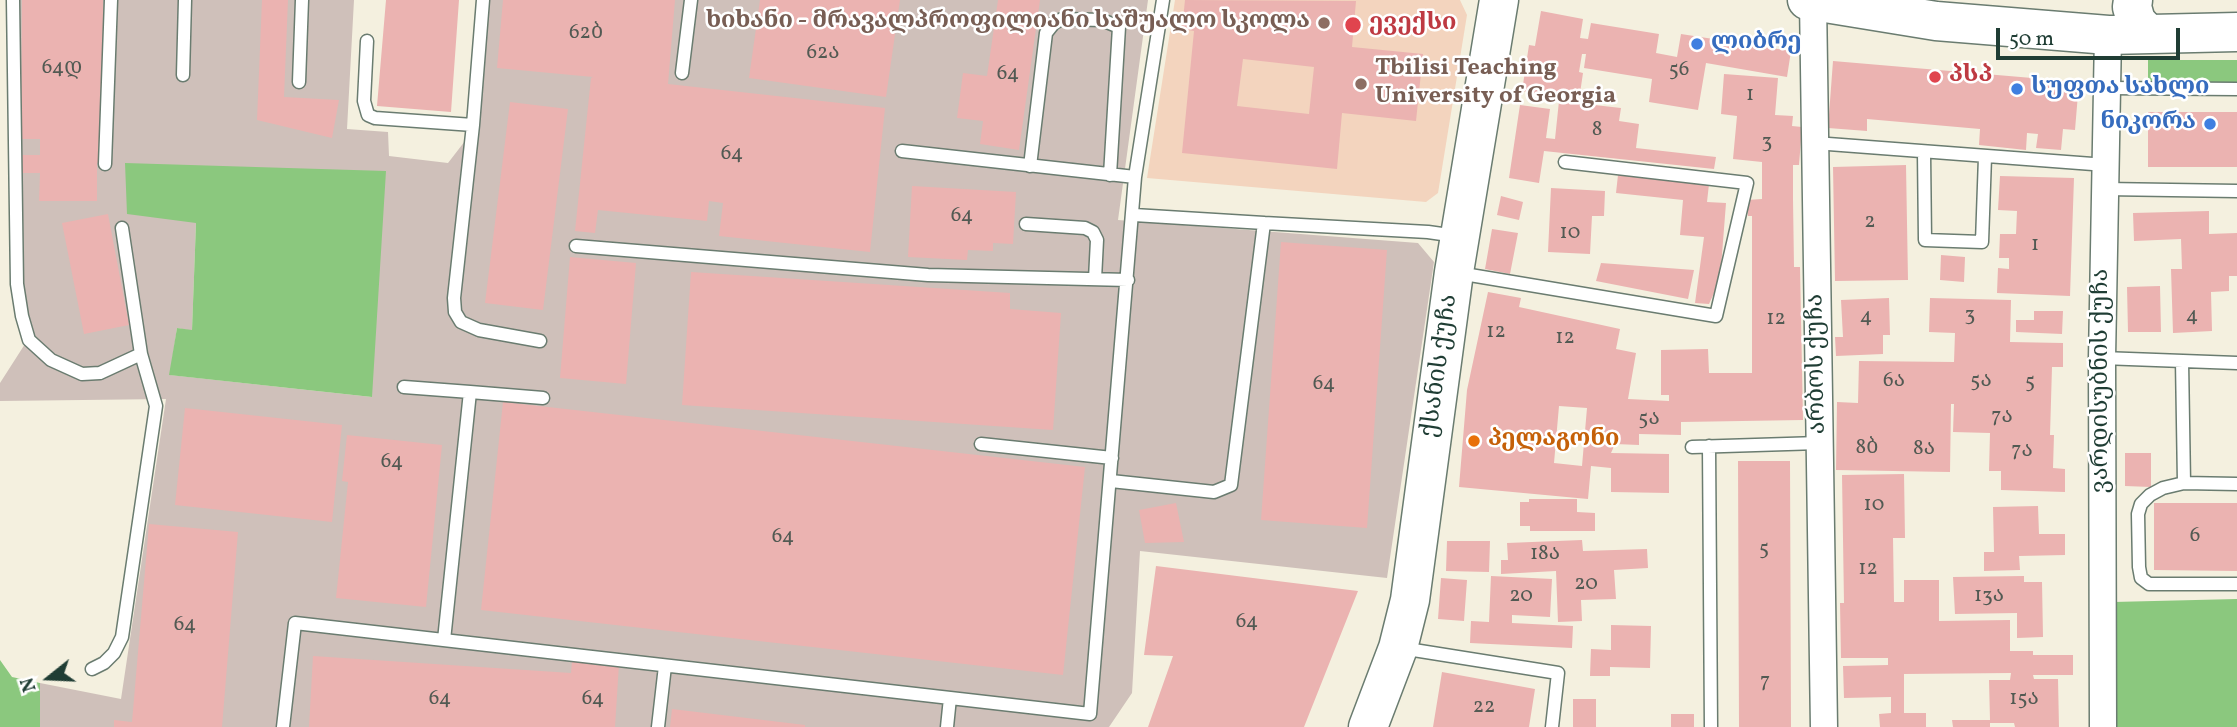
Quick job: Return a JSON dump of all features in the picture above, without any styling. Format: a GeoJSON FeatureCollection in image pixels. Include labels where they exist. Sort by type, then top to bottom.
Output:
{"type":"FeatureCollection","features":[{"type":"Feature","properties":{"kind":"main road","name":"ქსანის ქუჩა"},"geometry":{"type":"LineString","coordinates":[[1374,725],[1410,600],[1457,254],[1499,0]]}},
{"type":"Feature","properties":{"kind":"main road"},"geometry":{"type":"LineString","coordinates":[[1807,0],[1936,21],[2090,22],[2140,17],[2237,32]]}},
{"type":"Feature","properties":{"kind":"street","name":"არბოს ქუჩა"},"geometry":{"type":"LineString","coordinates":[[1813,1],[1824,727]]}},
{"type":"Feature","properties":{"kind":"street","name":"ვარდისუბნის ქუჩა"},"geometry":{"type":"LineString","coordinates":[[2090,22],[2107,88],[2102,358],[2103,727]]}},
{"type":"Feature","properties":{"kind":"lane"},"geometry":{"type":"LineString","coordinates":[[13,0],[17,284],[29,340],[51,360],[82,374],[100,373],[141,354]]}},
{"type":"Feature","properties":{"kind":"lane"},"geometry":{"type":"LineString","coordinates":[[105,164],[111,0]]}},
{"type":"Feature","properties":{"kind":"lane"},"geometry":{"type":"LineString","coordinates":[[183,75],[185,0]]}},
{"type":"Feature","properties":{"kind":"lane"},"geometry":{"type":"LineString","coordinates":[[299,82],[302,0]]}},
{"type":"Feature","properties":{"kind":"lane"},"geometry":{"type":"LineString","coordinates":[[483,0],[473,125],[454,298],[455,312],[461,322],[479,330],[540,341]]}},
{"type":"Feature","properties":{"kind":"lane"},"geometry":{"type":"LineString","coordinates":[[682,73],[691,0]]}},
{"type":"Feature","properties":{"kind":"lane"},"geometry":{"type":"LineString","coordinates":[[284,727],[295,623],[1090,714],[1134,215],[1135,177],[1163,0]]}},
{"type":"Feature","properties":{"kind":"lane"},"geometry":{"type":"LineString","coordinates":[[1030,166],[1046,33],[1054,23],[1062,19],[1102,20],[1119,27],[1110,175]]}},
{"type":"Feature","properties":{"kind":"lane"},"geometry":{"type":"LineString","coordinates":[[367,41],[364,101],[368,115],[375,118],[473,125]]}},
{"type":"Feature","properties":{"kind":"lane"},"geometry":{"type":"LineString","coordinates":[[2107,88],[2237,89]]}},
{"type":"Feature","properties":{"kind":"lane"},"geometry":{"type":"LineString","coordinates":[[1815,142],[1985,157],[2105,177],[2237,191]]}},
{"type":"Feature","properties":{"kind":"lane"},"geometry":{"type":"LineString","coordinates":[[902,151],[1135,177]]}},
{"type":"Feature","properties":{"kind":"lane"},"geometry":{"type":"LineString","coordinates":[[1924,153],[1925,240],[1982,242],[1985,157]]}},
{"type":"Feature","properties":{"kind":"lane"},"geometry":{"type":"LineString","coordinates":[[1134,215],[1428,232],[1457,254],[1716,316],[1747,183],[1565,162]]}},
{"type":"Feature","properties":{"kind":"lane"},"geometry":{"type":"LineString","coordinates":[[1111,481],[1214,492],[1231,485],[1264,223]]}},
{"type":"Feature","properties":{"kind":"lane"},"geometry":{"type":"LineString","coordinates":[[1026,224],[1084,228],[1093,232],[1097,240],[1095,279]]}},
{"type":"Feature","properties":{"kind":"lane"},"geometry":{"type":"LineString","coordinates":[[92,669],[104,663],[114,653],[122,637],[156,406],[141,354],[122,228]]}},
{"type":"Feature","properties":{"kind":"lane"},"geometry":{"type":"LineString","coordinates":[[576,246],[928,275],[1128,279]]}},
{"type":"Feature","properties":{"kind":"lane"},"geometry":{"type":"LineString","coordinates":[[2102,358],[2237,363]]}},
{"type":"Feature","properties":{"kind":"lane"},"geometry":{"type":"LineString","coordinates":[[2182,361],[2184,483]]}},
{"type":"Feature","properties":{"kind":"lane"},"geometry":{"type":"LineString","coordinates":[[404,387],[543,398]]}},
{"type":"Feature","properties":{"kind":"lane"},"geometry":{"type":"LineString","coordinates":[[444,640],[470,393]]}},
{"type":"Feature","properties":{"kind":"lane"},"geometry":{"type":"LineString","coordinates":[[1692,447],[1819,443]]}},
{"type":"Feature","properties":{"kind":"lane"},"geometry":{"type":"LineString","coordinates":[[981,444],[1112,458]]}},
{"type":"Feature","properties":{"kind":"lane"},"geometry":{"type":"LineString","coordinates":[[1709,446],[1711,727]]}},
{"type":"Feature","properties":{"kind":"lane"},"geometry":{"type":"LineString","coordinates":[[2237,484],[2184,483],[2163,488],[2141,504],[2138,514],[2139,567],[2141,578],[2149,584],[2237,584]]}},
{"type":"Feature","properties":{"kind":"lane"},"geometry":{"type":"LineString","coordinates":[[1398,648],[1558,673],[1552,727]]}},
{"type":"Feature","properties":{"kind":"lane"},"geometry":{"type":"LineString","coordinates":[[658,727],[665,666]]}},
{"type":"Feature","properties":{"kind":"lane"},"geometry":{"type":"LineString","coordinates":[[947,727],[950,698]]}},
{"type":"Feature","properties":{"kind":"shaded area"},"geometry":{"type":"Polygon","coordinates":[[[6,0],[354,0],[347,129],[388,132],[389,156],[448,163],[465,141],[476,0],[1148,0],[1118,220],[1418,243],[1434,262],[1387,578],[1140,551],[1132,693],[1109,727],[40,727],[40,683],[121,699],[166,399],[0,401],[0,383],[25,344],[12,284],[6,0]],[[196,223],[192,331],[177,328],[170,375],[372,397],[196,223]]]}},
{"type":"Feature","properties":{"kind":"shaded area"},"geometry":{"type":"Polygon","coordinates":[[[1175,0],[1460,0],[1467,15],[1438,193],[1426,202],[1147,178],[1175,0]]]}},
{"type":"Feature","properties":{"kind":"green space"},"geometry":{"type":"Polygon","coordinates":[[[2148,60],[2237,60],[2237,85],[2148,85],[2148,60]]]}},
{"type":"Feature","properties":{"kind":"green space"},"geometry":{"type":"Polygon","coordinates":[[[125,163],[386,171],[372,397],[169,375],[177,328],[192,330],[196,223],[127,214],[125,163]]]}},
{"type":"Feature","properties":{"kind":"green space"},"geometry":{"type":"Polygon","coordinates":[[[2237,599],[2237,727],[2116,727],[2113,602],[2237,599]]]}},
{"type":"Feature","properties":{"kind":"green space"},"geometry":{"type":"Polygon","coordinates":[[[0,660],[12,677],[40,683],[40,727],[0,727],[0,660]]]}},
{"type":"Feature","properties":{"kind":"building"},"geometry":{"type":"Polygon","coordinates":[[[22,0],[103,0],[102,163],[97,163],[97,201],[39,201],[40,173],[21,173],[21,155],[40,155],[40,139],[21,139],[22,0]]]}},
{"type":"Feature","properties":{"kind":"building"},"geometry":{"type":"Polygon","coordinates":[[[262,0],[288,0],[284,97],[339,100],[332,138],[257,120],[262,0]]]}},
{"type":"Feature","properties":{"kind":"building"},"geometry":{"type":"Polygon","coordinates":[[[386,0],[459,0],[451,112],[377,106],[386,0]]]}},
{"type":"Feature","properties":{"kind":"building"},"geometry":{"type":"Polygon","coordinates":[[[503,0],[675,0],[668,84],[885,108],[870,252],[719,236],[723,203],[709,201],[707,221],[598,210],[595,233],[575,231],[593,77],[497,68],[503,0]]]}},
{"type":"Feature","properties":{"kind":"building"},"geometry":{"type":"Polygon","coordinates":[[[760,0],[900,0],[886,97],[749,78],[760,0]]]}},
{"type":"Feature","properties":{"kind":"building"},"geometry":{"type":"Polygon","coordinates":[[[998,0],[1040,0],[1019,150],[980,144],[983,121],[957,118],[963,73],[987,76],[998,0]]]}},
{"type":"Feature","properties":{"kind":"building"},"geometry":{"type":"Polygon","coordinates":[[[1185,0],[1356,1],[1352,47],[1423,54],[1416,121],[1342,113],[1337,169],[1182,153],[1194,31],[1182,29],[1185,0]],[[1243,59],[1237,106],[1309,114],[1314,67],[1243,59]]]}},
{"type":"Feature","properties":{"kind":"building"},"geometry":{"type":"Polygon","coordinates":[[[1541,11],[1583,19],[1580,38],[1588,39],[1591,23],[1659,34],[1656,53],[1677,57],[1681,34],[1791,51],[1787,77],[1706,63],[1698,110],[1649,102],[1652,79],[1584,68],[1586,54],[1582,54],[1579,72],[1583,73],[1579,100],[1522,91],[1529,45],[1535,46],[1541,11]]]}},
{"type":"Feature","properties":{"kind":"building"},"geometry":{"type":"Polygon","coordinates":[[[1833,61],[2079,82],[2075,130],[2063,129],[2061,150],[2036,148],[2038,134],[2027,133],[2026,150],[1979,145],[1980,129],[1867,119],[1867,131],[1828,128],[1833,61]]]}},
{"type":"Feature","properties":{"kind":"building"},"geometry":{"type":"Polygon","coordinates":[[[1724,74],[1778,78],[1775,115],[1793,116],[1792,126],[1802,127],[1799,165],[1793,165],[1793,199],[1794,267],[1800,267],[1803,420],[1681,422],[1681,435],[1639,434],[1639,445],[1615,444],[1611,453],[1669,454],[1669,493],[1611,492],[1611,468],[1591,466],[1588,499],[1459,487],[1467,390],[1488,292],[1521,298],[1519,307],[1620,329],[1616,349],[1636,353],[1628,399],[1669,401],[1669,395],[1661,395],[1661,350],[1708,349],[1709,373],[1752,373],[1752,216],[1748,216],[1747,200],[1762,199],[1762,162],[1733,159],[1737,116],[1721,114],[1724,74]],[[1559,406],[1554,463],[1582,466],[1587,408],[1559,406]]]}},
{"type":"Feature","properties":{"kind":"building"},"geometry":{"type":"Polygon","coordinates":[[[1559,101],[1621,108],[1619,121],[1639,124],[1636,148],[1716,157],[1714,169],[1544,151],[1539,183],[1509,178],[1520,105],[1550,109],[1546,138],[1555,139],[1559,101]]]}},
{"type":"Feature","properties":{"kind":"building"},"geometry":{"type":"Polygon","coordinates":[[[510,102],[568,109],[543,310],[485,303],[510,102]]]}},
{"type":"Feature","properties":{"kind":"building"},"geometry":{"type":"Polygon","coordinates":[[[2148,112],[2237,112],[2237,167],[2148,167],[2148,112]]]}},
{"type":"Feature","properties":{"kind":"building"},"geometry":{"type":"Polygon","coordinates":[[[1906,165],[1908,280],[1835,281],[1833,167],[1906,165]]]}},
{"type":"Feature","properties":{"kind":"building"},"geometry":{"type":"Polygon","coordinates":[[[1618,175],[1709,184],[1707,202],[1726,203],[1720,280],[1709,304],[1695,303],[1704,237],[1680,235],[1683,200],[1616,193],[1618,175]]]}},
{"type":"Feature","properties":{"kind":"building"},"geometry":{"type":"Polygon","coordinates":[[[2000,176],[2074,178],[2070,296],[1997,293],[1998,268],[2009,269],[2009,258],[1999,258],[2000,234],[2016,234],[2017,211],[1998,210],[2000,176]]]}},
{"type":"Feature","properties":{"kind":"building"},"geometry":{"type":"Polygon","coordinates":[[[912,186],[1016,192],[1013,244],[993,243],[993,251],[968,250],[967,260],[908,257],[912,186]]]}},
{"type":"Feature","properties":{"kind":"building"},"geometry":{"type":"Polygon","coordinates":[[[1551,188],[1605,191],[1604,216],[1592,216],[1590,254],[1548,252],[1551,188]]]}},
{"type":"Feature","properties":{"kind":"building"},"geometry":{"type":"Polygon","coordinates":[[[1501,196],[1523,202],[1519,220],[1497,215],[1501,196]]]}},
{"type":"Feature","properties":{"kind":"building"},"geometry":{"type":"Polygon","coordinates":[[[2209,211],[2209,234],[2237,233],[2237,276],[2229,276],[2229,291],[2211,292],[2212,331],[2173,333],[2171,269],[2182,269],[2181,239],[2134,241],[2133,213],[2209,211]]]}},
{"type":"Feature","properties":{"kind":"building"},"geometry":{"type":"Polygon","coordinates":[[[108,214],[129,325],[84,334],[62,223],[108,214]]]}},
{"type":"Feature","properties":{"kind":"building"},"geometry":{"type":"Polygon","coordinates":[[[1492,229],[1518,233],[1510,274],[1485,269],[1492,229]]]}},
{"type":"Feature","properties":{"kind":"building"},"geometry":{"type":"Polygon","coordinates":[[[1281,242],[1387,250],[1367,528],[1261,520],[1281,242]]]}},
{"type":"Feature","properties":{"kind":"building"},"geometry":{"type":"Polygon","coordinates":[[[1941,255],[1965,257],[1964,282],[1940,280],[1941,255]]]}},
{"type":"Feature","properties":{"kind":"building"},"geometry":{"type":"Polygon","coordinates":[[[570,257],[636,263],[626,384],[560,378],[570,257]]]}},
{"type":"Feature","properties":{"kind":"building"},"geometry":{"type":"Polygon","coordinates":[[[1601,263],[1694,270],[1688,299],[1596,281],[1601,263]]]}},
{"type":"Feature","properties":{"kind":"building"},"geometry":{"type":"Polygon","coordinates":[[[691,272],[1010,293],[1010,309],[1061,313],[1053,430],[682,405],[691,272]]]}},
{"type":"Feature","properties":{"kind":"building"},"geometry":{"type":"Polygon","coordinates":[[[2160,286],[2161,332],[2128,332],[2127,287],[2160,286]]]}},
{"type":"Feature","properties":{"kind":"building"},"geometry":{"type":"Polygon","coordinates":[[[1889,298],[1890,335],[1883,335],[1883,354],[1836,356],[1835,337],[1843,337],[1841,300],[1889,298]]]}},
{"type":"Feature","properties":{"kind":"building"},"geometry":{"type":"Polygon","coordinates":[[[1930,298],[2011,300],[2010,342],[2063,343],[2063,367],[2052,367],[2050,435],[2054,435],[2053,468],[2065,469],[2065,492],[2001,490],[2001,471],[1989,471],[1990,433],[1953,432],[1954,404],[1951,404],[1950,472],[1836,470],[1837,402],[1858,403],[1859,361],[1954,362],[1955,333],[1929,332],[1930,298]]]}},
{"type":"Feature","properties":{"kind":"building"},"geometry":{"type":"Polygon","coordinates":[[[2034,311],[2063,311],[2062,334],[2016,332],[2016,320],[2034,320],[2034,311]]]}},
{"type":"Feature","properties":{"kind":"building"},"geometry":{"type":"Polygon","coordinates":[[[503,402],[1085,467],[1063,675],[481,610],[503,402]]]}},
{"type":"Feature","properties":{"kind":"building"},"geometry":{"type":"Polygon","coordinates":[[[185,408],[342,425],[332,522],[175,505],[185,408]]]}},
{"type":"Feature","properties":{"kind":"building"},"geometry":{"type":"Polygon","coordinates":[[[347,435],[442,445],[426,607],[336,598],[348,482],[342,481],[347,435]]]}},
{"type":"Feature","properties":{"kind":"building"},"geometry":{"type":"Polygon","coordinates":[[[2125,453],[2151,453],[2151,487],[2125,486],[2125,453]]]}},
{"type":"Feature","properties":{"kind":"building"},"geometry":{"type":"Polygon","coordinates":[[[1738,461],[1790,461],[1791,727],[1739,727],[1738,461]]]}},
{"type":"Feature","properties":{"kind":"building"},"geometry":{"type":"Polygon","coordinates":[[[1904,474],[1905,538],[1893,538],[1894,602],[1904,602],[1904,580],[1939,580],[1939,621],[2010,620],[2010,651],[2033,651],[2033,655],[2073,655],[2073,675],[2033,675],[2034,679],[2058,679],[2059,727],[2015,727],[2014,723],[1990,723],[1990,727],[1953,727],[1952,720],[1990,720],[1989,680],[2010,680],[2011,673],[1904,674],[1904,713],[1926,713],[1926,727],[1880,727],[1879,714],[1891,713],[1891,697],[1844,698],[1843,666],[1888,665],[1888,658],[1841,658],[1840,603],[1844,603],[1842,475],[1904,474]]]}},
{"type":"Feature","properties":{"kind":"building"},"geometry":{"type":"Polygon","coordinates":[[[1529,499],[1577,499],[1577,512],[1595,513],[1595,531],[1530,531],[1530,526],[1520,526],[1520,502],[1529,502],[1529,499]]]}},
{"type":"Feature","properties":{"kind":"building"},"geometry":{"type":"Polygon","coordinates":[[[1176,503],[1184,542],[1145,543],[1139,510],[1176,503]]]}},
{"type":"Feature","properties":{"kind":"building"},"geometry":{"type":"Polygon","coordinates":[[[2154,503],[2237,503],[2237,571],[2154,570],[2154,503]]]}},
{"type":"Feature","properties":{"kind":"building"},"geometry":{"type":"Polygon","coordinates":[[[2038,506],[2039,534],[2065,534],[2065,555],[2019,556],[2020,570],[1984,571],[1984,552],[1994,552],[1993,507],[2038,506]]]}},
{"type":"Feature","properties":{"kind":"building"},"geometry":{"type":"Polygon","coordinates":[[[149,524],[238,532],[222,727],[114,727],[114,720],[132,722],[149,524]]]}},
{"type":"Feature","properties":{"kind":"building"},"geometry":{"type":"Polygon","coordinates":[[[1582,540],[1583,551],[1647,549],[1648,568],[1614,570],[1616,599],[1581,600],[1582,621],[1558,622],[1556,571],[1501,574],[1501,560],[1508,560],[1507,543],[1582,540]]]}},
{"type":"Feature","properties":{"kind":"building"},"geometry":{"type":"Polygon","coordinates":[[[1447,541],[1490,541],[1489,572],[1446,571],[1447,541]]]}},
{"type":"Feature","properties":{"kind":"building"},"geometry":{"type":"Polygon","coordinates":[[[1156,566],[1358,591],[1304,727],[1148,727],[1173,656],[1144,655],[1156,566]]]}},
{"type":"Feature","properties":{"kind":"building"},"geometry":{"type":"Polygon","coordinates":[[[1491,576],[1552,579],[1550,617],[1512,615],[1512,623],[1573,626],[1572,648],[1470,643],[1471,621],[1489,622],[1491,576]]]}},
{"type":"Feature","properties":{"kind":"building"},"geometry":{"type":"Polygon","coordinates":[[[2024,576],[2024,582],[2042,582],[2043,637],[2017,638],[2017,613],[1955,614],[1953,577],[2024,576]]]}},
{"type":"Feature","properties":{"kind":"building"},"geometry":{"type":"Polygon","coordinates":[[[1441,578],[1467,580],[1464,621],[1438,619],[1441,578]]]}},
{"type":"Feature","properties":{"kind":"building"},"geometry":{"type":"Polygon","coordinates":[[[1611,625],[1651,626],[1650,668],[1610,667],[1610,676],[1590,676],[1591,649],[1611,650],[1611,625]]]}},
{"type":"Feature","properties":{"kind":"building"},"geometry":{"type":"Polygon","coordinates":[[[313,656],[571,673],[572,661],[619,664],[615,727],[309,727],[313,656]]]}},
{"type":"Feature","properties":{"kind":"building"},"geometry":{"type":"Polygon","coordinates":[[[1442,672],[1535,689],[1529,727],[1433,727],[1442,672]]]}},
{"type":"Feature","properties":{"kind":"building"},"geometry":{"type":"Polygon","coordinates":[[[1573,699],[1596,699],[1596,727],[1573,727],[1573,699]]]}},
{"type":"Feature","properties":{"kind":"building"},"geometry":{"type":"Polygon","coordinates":[[[672,709],[805,725],[805,727],[670,727],[672,709]]]}},
{"type":"Feature","properties":{"kind":"building"},"geometry":{"type":"Polygon","coordinates":[[[1671,714],[1694,714],[1694,727],[1671,727],[1671,714]]]}},
{"type":"Feature","properties":{"kind":"place","name":"ხიხანი - მრავალპროფილიანი საშუალო სკოლა"},"geometry":{"type":"Point","coordinates":[1324,23]}},
{"type":"Feature","properties":{"kind":"place","name":"ევექსი"},"geometry":{"type":"Point","coordinates":[1353,25]}},
{"type":"Feature","properties":{"kind":"place","name":"ლიბრე"},"geometry":{"type":"Point","coordinates":[1697,44]}},
{"type":"Feature","properties":{"kind":"place","name":"პსპ"},"geometry":{"type":"Point","coordinates":[1935,77]}},
{"type":"Feature","properties":{"kind":"place","name":"Tbilisi Teaching University of Georgia"},"geometry":{"type":"Point","coordinates":[1361,84]}},
{"type":"Feature","properties":{"kind":"place","name":"სუფთა სახლი"},"geometry":{"type":"Point","coordinates":[2017,89]}},
{"type":"Feature","properties":{"kind":"place","name":"ნიკორა"},"geometry":{"type":"Point","coordinates":[2210,124]}},
{"type":"Feature","properties":{"kind":"place","name":"პელაგონი"},"geometry":{"type":"Point","coordinates":[1474,441]}}]}
